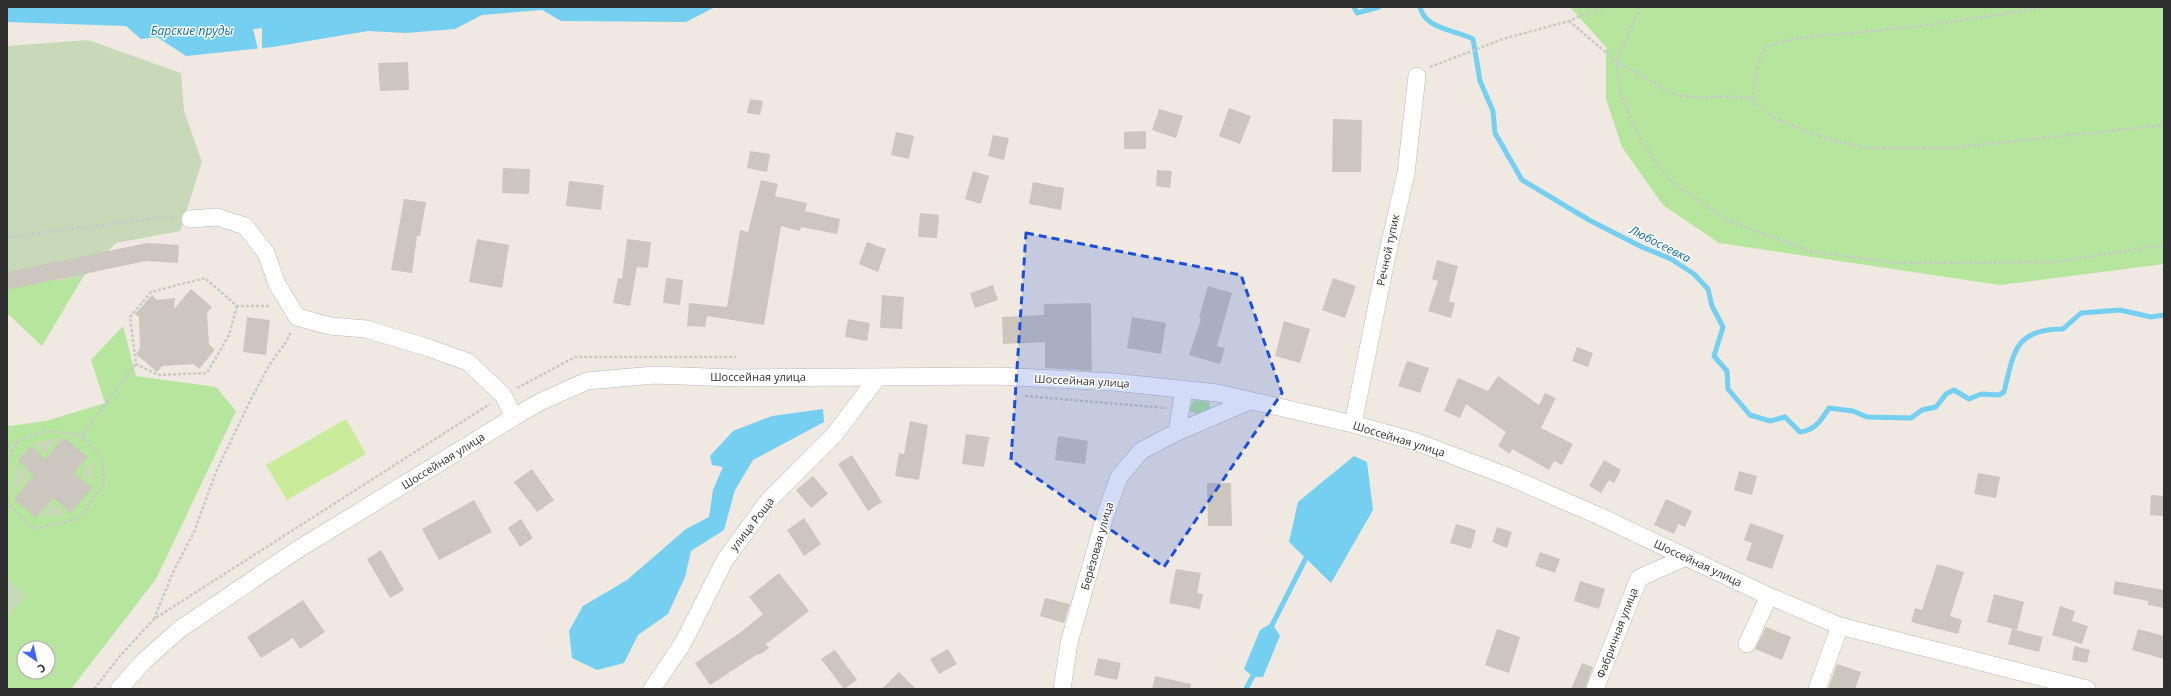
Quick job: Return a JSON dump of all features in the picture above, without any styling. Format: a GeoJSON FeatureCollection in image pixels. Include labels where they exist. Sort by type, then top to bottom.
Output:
{"type":"FeatureCollection","features":[{"type":"Feature","properties":{"kind":"street","name":"Речной тупик"},"geometry":{"type":"LineString","coordinates":[[1353,424],[1386,260],[1406,173],[1424,71]]}},
{"type":"Feature","properties":{"kind":"street"},"geometry":{"type":"LineString","coordinates":[[190,219],[217,217],[245,226],[266,253],[276,284],[297,317],[330,326],[366,329],[468,362],[503,395],[514,417]]}},
{"type":"Feature","properties":{"kind":"street","name":"Шоссейная улица"},"geometry":{"type":"LineString","coordinates":[[119,689],[144,661],[180,629],[297,550],[514,417],[540,402],[588,381],[654,375],[735,378],[998,376],[1114,382],[1217,393],[1353,424],[1414,441],[1508,476],[1599,516],[1684,558],[1840,626],[2086,689]]}},
{"type":"Feature","properties":{"kind":"street","name":"улица Роща"},"geometry":{"type":"LineString","coordinates":[[652,689],[683,642],[725,560],[768,501],[834,435],[878,378]]}},
{"type":"Feature","properties":{"kind":"street"},"geometry":{"type":"LineString","coordinates":[[1177,432],[1184,389]]}},
{"type":"Feature","properties":{"kind":"street","name":"Берёзовая улица"},"geometry":{"type":"LineString","coordinates":[[1062,689],[1069,643],[1106,513],[1119,476],[1141,451],[1177,432],[1250,401]]}},
{"type":"Feature","properties":{"kind":"street","name":"Фабричная улица"},"geometry":{"type":"LineString","coordinates":[[1595,689],[1639,578],[1684,558]]}},
{"type":"Feature","properties":{"kind":"street"},"geometry":{"type":"LineString","coordinates":[[1747,644],[1769,596]]}},
{"type":"Feature","properties":{"kind":"street"},"geometry":{"type":"LineString","coordinates":[[1817,689],[1840,626]]}},
{"type":"Feature","properties":{"kind":"path"},"geometry":{"type":"LineString","coordinates":[[1424,71],[1503,40],[1569,21],[1603,7]]}},
{"type":"Feature","properties":{"kind":"path"},"geometry":{"type":"LineString","coordinates":[[1640,7],[1616,62],[1621,96],[1643,145],[1671,181],[1729,221],[1813,252],[1897,263],[2055,262],[2164,245]]}},
{"type":"Feature","properties":{"kind":"path"},"geometry":{"type":"LineString","coordinates":[[1752,99],[1759,60],[1763,51],[1770,45],[1799,38],[1922,26],[2048,7]]}},
{"type":"Feature","properties":{"kind":"path"},"geometry":{"type":"LineString","coordinates":[[1569,21],[1616,62],[1676,95],[1699,98],[1728,96],[1752,99],[1773,117],[1803,130],[1832,140],[1867,148],[1950,148],[2164,125]]}},
{"type":"Feature","properties":{"kind":"path"},"geometry":{"type":"LineString","coordinates":[[7,237],[158,218],[190,219]]}},
{"type":"Feature","properties":{"kind":"path"},"geometry":{"type":"LineString","coordinates":[[82,435],[136,364],[130,317],[150,292],[205,278],[236,306],[270,306],[297,317],[286,342],[270,364],[250,401],[216,472],[194,532],[174,570],[154,619]]}},
{"type":"Feature","properties":{"kind":"path"},"geometry":{"type":"LineString","coordinates":[[136,364],[158,375],[207,373],[229,335],[236,306]]}},
{"type":"Feature","properties":{"kind":"path"},"geometry":{"type":"LineString","coordinates":[[1019,395],[1181,409]]}},
{"type":"Feature","properties":{"kind":"path"},"geometry":{"type":"LineString","coordinates":[[7,461],[18,441],[46,431],[82,435],[102,458],[104,485],[78,519],[34,529],[7,503]]}},
{"type":"Feature","properties":{"kind":"highlighted area"},"geometry":{"type":"Polygon","coordinates":[[[1026,233],[1241,275],[1282,393],[1164,567],[1011,460],[1026,233]]]}},
{"type":"Feature","properties":{"kind":"green space"},"geometry":{"type":"Polygon","coordinates":[[[1570,7],[2164,7],[2164,264],[2000,285],[1719,243],[1663,205],[1622,147],[1606,99],[1606,47],[1570,7]]]}},
{"type":"Feature","properties":{"kind":"green space"},"geometry":{"type":"Polygon","coordinates":[[[88,40],[181,73],[184,111],[202,162],[180,231],[116,243],[83,277],[7,285],[7,46],[88,40]]]}},
{"type":"Feature","properties":{"kind":"green space"},"geometry":{"type":"Polygon","coordinates":[[[83,277],[42,346],[7,313],[7,285],[83,277]]]}},
{"type":"Feature","properties":{"kind":"green space"},"geometry":{"type":"Polygon","coordinates":[[[123,326],[136,376],[216,387],[236,411],[156,579],[71,689],[7,689],[7,424],[9,426],[46,421],[105,403],[91,360],[123,326]]]}},
{"type":"Feature","properties":{"kind":"green space"},"geometry":{"type":"Polygon","coordinates":[[[1194,400],[1209,402],[1210,407],[1208,412],[1198,415],[1189,410],[1194,400]]]}},
{"type":"Feature","properties":{"kind":"green space"},"geometry":{"type":"Polygon","coordinates":[[[346,419],[366,454],[287,500],[266,465],[346,419]]]}},
{"type":"Feature","properties":{"kind":"green space"},"geometry":{"type":"Polygon","coordinates":[[[59,438],[46,454],[32,443],[59,438]]]}},
{"type":"Feature","properties":{"kind":"green space"},"geometry":{"type":"Polygon","coordinates":[[[93,460],[94,483],[81,473],[93,460]]]}},
{"type":"Feature","properties":{"kind":"green space"},"geometry":{"type":"Polygon","coordinates":[[[17,465],[30,476],[13,493],[17,465]]]}},
{"type":"Feature","properties":{"kind":"green space"},"geometry":{"type":"Polygon","coordinates":[[[53,503],[66,514],[39,519],[53,503]]]}},
{"type":"Feature","properties":{"kind":"green space"},"geometry":{"type":"Polygon","coordinates":[[[7,578],[26,596],[7,617],[7,578]]]}},
{"type":"Feature","properties":{"kind":"water","name":"Барские пруды"},"geometry":{"type":"Polygon","coordinates":[[[7,7],[715,7],[686,22],[561,21],[542,10],[482,15],[455,29],[406,33],[368,31],[273,47],[186,56],[157,37],[141,39],[126,26],[7,22],[7,7]]]}},
{"type":"Feature","properties":{"kind":"water"},"geometry":{"type":"Polygon","coordinates":[[[823,409],[824,422],[753,460],[735,490],[724,530],[691,551],[685,577],[668,614],[638,635],[624,663],[597,670],[572,658],[569,631],[583,606],[627,580],[686,529],[709,517],[713,490],[723,467],[712,465],[710,456],[733,431],[772,416],[823,409]]]}},
{"type":"Feature","properties":{"kind":"water"},"geometry":{"type":"Polygon","coordinates":[[[1354,456],[1367,462],[1373,510],[1331,583],[1289,542],[1298,502],[1354,456]]]}},
{"type":"Feature","properties":{"kind":"water"},"geometry":{"type":"Polygon","coordinates":[[[1272,623],[1280,636],[1263,677],[1253,677],[1244,669],[1260,630],[1272,623]]]}},
{"type":"Feature","properties":{"kind":"pier"},"geometry":{"type":"Polygon","coordinates":[[[262,28],[262,50],[258,50],[253,29],[262,28]]]}},
{"type":"Feature","properties":{"kind":"building"},"geometry":{"type":"Polygon","coordinates":[[[408,62],[409,90],[380,91],[378,63],[408,62]]]}},
{"type":"Feature","properties":{"kind":"building"},"geometry":{"type":"Polygon","coordinates":[[[750,99],[763,101],[760,115],[747,113],[750,99]]]}},
{"type":"Feature","properties":{"kind":"building"},"geometry":{"type":"Polygon","coordinates":[[[1229,108],[1251,116],[1240,144],[1219,136],[1229,108]]]}},
{"type":"Feature","properties":{"kind":"building"},"geometry":{"type":"Polygon","coordinates":[[[1159,109],[1183,116],[1176,138],[1152,130],[1159,109]]]}},
{"type":"Feature","properties":{"kind":"building"},"geometry":{"type":"Polygon","coordinates":[[[1333,119],[1362,120],[1361,172],[1332,172],[1333,119]]]}},
{"type":"Feature","properties":{"kind":"building"},"geometry":{"type":"Polygon","coordinates":[[[1146,131],[1146,149],[1124,149],[1124,132],[1146,131]]]}},
{"type":"Feature","properties":{"kind":"building"},"geometry":{"type":"Polygon","coordinates":[[[896,132],[914,136],[909,159],[891,155],[896,132]]]}},
{"type":"Feature","properties":{"kind":"building"},"geometry":{"type":"Polygon","coordinates":[[[993,135],[1009,138],[1004,160],[988,156],[993,135]]]}},
{"type":"Feature","properties":{"kind":"building"},"geometry":{"type":"Polygon","coordinates":[[[750,151],[770,154],[767,172],[747,168],[750,151]]]}},
{"type":"Feature","properties":{"kind":"building"},"geometry":{"type":"Polygon","coordinates":[[[503,168],[530,169],[529,194],[502,193],[503,168]]]}},
{"type":"Feature","properties":{"kind":"building"},"geometry":{"type":"Polygon","coordinates":[[[1157,170],[1172,171],[1170,188],[1156,186],[1157,170]]]}},
{"type":"Feature","properties":{"kind":"building"},"geometry":{"type":"Polygon","coordinates":[[[973,171],[989,176],[981,204],[965,199],[973,171]]]}},
{"type":"Feature","properties":{"kind":"building"},"geometry":{"type":"Polygon","coordinates":[[[761,180],[778,184],[775,196],[807,203],[805,211],[840,219],[837,234],[801,227],[800,231],[781,226],[764,325],[707,316],[705,327],[687,326],[689,303],[727,307],[740,230],[748,232],[761,180]]]}},
{"type":"Feature","properties":{"kind":"building"},"geometry":{"type":"Polygon","coordinates":[[[569,181],[604,185],[601,210],[566,206],[569,181]]]}},
{"type":"Feature","properties":{"kind":"building"},"geometry":{"type":"Polygon","coordinates":[[[1033,182],[1064,188],[1061,210],[1029,204],[1033,182]]]}},
{"type":"Feature","properties":{"kind":"building"},"geometry":{"type":"Polygon","coordinates":[[[404,199],[426,202],[420,236],[417,236],[412,273],[391,270],[404,199]]]}},
{"type":"Feature","properties":{"kind":"building"},"geometry":{"type":"Polygon","coordinates":[[[920,213],[939,215],[937,238],[918,237],[920,213]]]}},
{"type":"Feature","properties":{"kind":"building"},"geometry":{"type":"Polygon","coordinates":[[[477,239],[509,245],[502,288],[469,282],[477,239]]]}},
{"type":"Feature","properties":{"kind":"building"},"geometry":{"type":"Polygon","coordinates":[[[627,239],[651,242],[648,268],[637,267],[630,306],[613,303],[618,278],[622,279],[627,239]]]}},
{"type":"Feature","properties":{"kind":"building"},"geometry":{"type":"Polygon","coordinates":[[[867,242],[886,249],[878,272],[859,264],[867,242]]]}},
{"type":"Feature","properties":{"kind":"building"},"geometry":{"type":"Polygon","coordinates":[[[147,243],[179,245],[178,263],[146,261],[7,290],[7,272],[147,243]]]}},
{"type":"Feature","properties":{"kind":"building"},"geometry":{"type":"Polygon","coordinates":[[[1437,260],[1458,266],[1449,301],[1455,303],[1451,318],[1428,311],[1438,281],[1432,279],[1437,260]]]}},
{"type":"Feature","properties":{"kind":"building"},"geometry":{"type":"Polygon","coordinates":[[[666,278],[683,280],[680,305],[663,303],[666,278]]]}},
{"type":"Feature","properties":{"kind":"building"},"geometry":{"type":"Polygon","coordinates":[[[1333,278],[1356,286],[1345,318],[1322,310],[1333,278]]]}},
{"type":"Feature","properties":{"kind":"building"},"geometry":{"type":"Polygon","coordinates":[[[993,285],[998,300],[975,308],[970,293],[993,285]]]}},
{"type":"Feature","properties":{"kind":"building"},"geometry":{"type":"Polygon","coordinates":[[[1208,286],[1232,293],[1217,346],[1225,348],[1220,364],[1189,355],[1201,319],[1199,318],[1208,286]]]}},
{"type":"Feature","properties":{"kind":"building"},"geometry":{"type":"Polygon","coordinates":[[[191,289],[212,307],[207,313],[209,344],[215,350],[199,369],[194,364],[162,366],[157,372],[136,354],[140,348],[139,317],[135,314],[152,295],[157,300],[175,298],[174,309],[191,289]]]}},
{"type":"Feature","properties":{"kind":"building"},"geometry":{"type":"Polygon","coordinates":[[[882,295],[904,297],[902,329],[880,328],[882,295]]]}},
{"type":"Feature","properties":{"kind":"building"},"geometry":{"type":"Polygon","coordinates":[[[1091,303],[1092,371],[1045,368],[1045,342],[1003,344],[1002,317],[1044,315],[1044,304],[1091,303]]]}},
{"type":"Feature","properties":{"kind":"building"},"geometry":{"type":"Polygon","coordinates":[[[247,317],[270,320],[266,355],[243,352],[247,317]]]}},
{"type":"Feature","properties":{"kind":"building"},"geometry":{"type":"Polygon","coordinates":[[[1132,317],[1166,323],[1161,354],[1127,348],[1132,317]]]}},
{"type":"Feature","properties":{"kind":"building"},"geometry":{"type":"Polygon","coordinates":[[[848,319],[870,323],[867,341],[845,337],[848,319]]]}},
{"type":"Feature","properties":{"kind":"building"},"geometry":{"type":"Polygon","coordinates":[[[1284,321],[1310,329],[1300,363],[1275,356],[1284,321]]]}},
{"type":"Feature","properties":{"kind":"building"},"geometry":{"type":"Polygon","coordinates":[[[1577,347],[1593,353],[1588,367],[1572,361],[1577,347]]]}},
{"type":"Feature","properties":{"kind":"building"},"geometry":{"type":"Polygon","coordinates":[[[1407,361],[1429,368],[1420,393],[1398,386],[1407,361]]]}},
{"type":"Feature","properties":{"kind":"building"},"geometry":{"type":"Polygon","coordinates":[[[1498,376],[1539,405],[1545,393],[1556,398],[1541,428],[1573,444],[1562,465],[1554,461],[1549,470],[1512,449],[1510,454],[1498,446],[1506,432],[1466,404],[1460,418],[1444,411],[1458,378],[1488,391],[1498,376]]]}},
{"type":"Feature","properties":{"kind":"building"},"geometry":{"type":"Polygon","coordinates":[[[910,421],[928,425],[919,480],[895,476],[899,453],[904,454],[910,421]]]}},
{"type":"Feature","properties":{"kind":"building"},"geometry":{"type":"Polygon","coordinates":[[[966,434],[989,437],[984,467],[962,464],[966,434]]]}},
{"type":"Feature","properties":{"kind":"building"},"geometry":{"type":"Polygon","coordinates":[[[1058,436],[1088,441],[1085,464],[1055,460],[1058,436]]]}},
{"type":"Feature","properties":{"kind":"building"},"geometry":{"type":"Polygon","coordinates":[[[64,437],[88,457],[74,473],[92,488],[71,513],[53,498],[36,518],[14,499],[34,475],[17,461],[31,446],[46,459],[64,437]]]}},
{"type":"Feature","properties":{"kind":"building"},"geometry":{"type":"Polygon","coordinates":[[[852,455],[882,502],[868,511],[838,464],[852,455]]]}},
{"type":"Feature","properties":{"kind":"building"},"geometry":{"type":"Polygon","coordinates":[[[1604,460],[1621,470],[1614,483],[1609,480],[1601,493],[1589,486],[1604,460]]]}},
{"type":"Feature","properties":{"kind":"building"},"geometry":{"type":"Polygon","coordinates":[[[532,469],[554,500],[537,512],[514,482],[532,469]]]}},
{"type":"Feature","properties":{"kind":"building"},"geometry":{"type":"Polygon","coordinates":[[[1739,471],[1757,476],[1752,495],[1734,490],[1739,471]]]}},
{"type":"Feature","properties":{"kind":"building"},"geometry":{"type":"Polygon","coordinates":[[[1978,473],[2000,477],[1996,498],[1974,494],[1978,473]]]}},
{"type":"Feature","properties":{"kind":"building"},"geometry":{"type":"Polygon","coordinates":[[[813,476],[828,494],[811,508],[796,490],[813,476]]]}},
{"type":"Feature","properties":{"kind":"building"},"geometry":{"type":"Polygon","coordinates":[[[1207,483],[1231,483],[1232,526],[1208,526],[1207,483]]]}},
{"type":"Feature","properties":{"kind":"building"},"geometry":{"type":"Polygon","coordinates":[[[2151,495],[2164,496],[2163,516],[2150,515],[2151,495]]]}},
{"type":"Feature","properties":{"kind":"building"},"geometry":{"type":"Polygon","coordinates":[[[1666,499],[1692,511],[1685,527],[1678,524],[1674,534],[1654,525],[1666,499]]]}},
{"type":"Feature","properties":{"kind":"building"},"geometry":{"type":"Polygon","coordinates":[[[474,500],[492,532],[439,560],[422,529],[474,500]]]}},
{"type":"Feature","properties":{"kind":"building"},"geometry":{"type":"Polygon","coordinates":[[[804,518],[821,544],[804,556],[787,530],[804,518]]]}},
{"type":"Feature","properties":{"kind":"building"},"geometry":{"type":"Polygon","coordinates":[[[521,519],[533,538],[520,547],[508,528],[521,519]]]}},
{"type":"Feature","properties":{"kind":"building"},"geometry":{"type":"Polygon","coordinates":[[[1750,523],[1784,535],[1772,569],[1746,560],[1752,543],[1744,540],[1750,523]]]}},
{"type":"Feature","properties":{"kind":"building"},"geometry":{"type":"Polygon","coordinates":[[[1456,524],[1476,530],[1471,549],[1450,543],[1456,524]]]}},
{"type":"Feature","properties":{"kind":"building"},"geometry":{"type":"Polygon","coordinates":[[[1497,527],[1512,532],[1507,548],[1492,542],[1497,527]]]}},
{"type":"Feature","properties":{"kind":"building"},"geometry":{"type":"Polygon","coordinates":[[[381,550],[404,590],[390,598],[367,559],[381,550]]]}},
{"type":"Feature","properties":{"kind":"building"},"geometry":{"type":"Polygon","coordinates":[[[1540,552],[1560,559],[1555,573],[1535,566],[1540,552]]]}},
{"type":"Feature","properties":{"kind":"building"},"geometry":{"type":"Polygon","coordinates":[[[1937,564],[1964,572],[1950,616],[1962,620],[1958,634],[1911,622],[1915,608],[1922,610],[1937,564]]]}},
{"type":"Feature","properties":{"kind":"building"},"geometry":{"type":"Polygon","coordinates":[[[1176,569],[1201,573],[1197,593],[1203,594],[1200,609],[1169,603],[1176,569]]]}},
{"type":"Feature","properties":{"kind":"building"},"geometry":{"type":"Polygon","coordinates":[[[779,573],[809,611],[766,644],[769,648],[710,685],[695,663],[741,632],[763,614],[749,597],[779,573]]]}},
{"type":"Feature","properties":{"kind":"building"},"geometry":{"type":"Polygon","coordinates":[[[1580,581],[1605,589],[1599,609],[1574,601],[1580,581]]]}},
{"type":"Feature","properties":{"kind":"building"},"geometry":{"type":"Polygon","coordinates":[[[2115,581],[2164,590],[2164,608],[2148,605],[2148,601],[2113,594],[2115,581]]]}},
{"type":"Feature","properties":{"kind":"building"},"geometry":{"type":"Polygon","coordinates":[[[1994,594],[2024,602],[2017,630],[1987,622],[1994,594]]]}},
{"type":"Feature","properties":{"kind":"building"},"geometry":{"type":"Polygon","coordinates":[[[1045,598],[1070,604],[1064,623],[1040,616],[1045,598]]]}},
{"type":"Feature","properties":{"kind":"building"},"geometry":{"type":"Polygon","coordinates":[[[303,600],[325,632],[300,649],[293,638],[261,658],[247,637],[303,600]]]}},
{"type":"Feature","properties":{"kind":"building"},"geometry":{"type":"Polygon","coordinates":[[[2060,606],[2075,611],[2072,621],[2088,626],[2082,644],[2052,635],[2060,606]]]}},
{"type":"Feature","properties":{"kind":"building"},"geometry":{"type":"Polygon","coordinates":[[[1766,627],[1791,637],[1782,660],[1755,649],[1766,627]]]}},
{"type":"Feature","properties":{"kind":"building"},"geometry":{"type":"Polygon","coordinates":[[[1497,629],[1520,637],[1509,673],[1485,665],[1497,629]]]}},
{"type":"Feature","properties":{"kind":"building"},"geometry":{"type":"Polygon","coordinates":[[[2012,629],[2043,637],[2039,652],[2008,644],[2012,629]]]}},
{"type":"Feature","properties":{"kind":"building"},"geometry":{"type":"Polygon","coordinates":[[[2138,629],[2164,636],[2164,659],[2132,650],[2138,629]]]}},
{"type":"Feature","properties":{"kind":"building"},"geometry":{"type":"Polygon","coordinates":[[[2074,646],[2090,650],[2087,663],[2072,660],[2074,646]]]}},
{"type":"Feature","properties":{"kind":"building"},"geometry":{"type":"Polygon","coordinates":[[[948,649],[957,664],[939,674],[930,659],[948,649]]]}},
{"type":"Feature","properties":{"kind":"building"},"geometry":{"type":"Polygon","coordinates":[[[835,650],[857,680],[844,689],[821,659],[835,650]]]}},
{"type":"Feature","properties":{"kind":"building"},"geometry":{"type":"Polygon","coordinates":[[[1098,658],[1121,663],[1117,680],[1094,675],[1098,658]]]}},
{"type":"Feature","properties":{"kind":"building"},"geometry":{"type":"Polygon","coordinates":[[[1582,663],[1593,667],[1585,689],[1571,689],[1582,663]]]}},
{"type":"Feature","properties":{"kind":"building"},"geometry":{"type":"Polygon","coordinates":[[[1837,664],[1861,672],[1855,689],[1828,689],[1837,664]]]}},
{"type":"Feature","properties":{"kind":"building"},"geometry":{"type":"Polygon","coordinates":[[[899,672],[916,689],[882,689],[899,672]]]}},
{"type":"Feature","properties":{"kind":"building"},"geometry":{"type":"Polygon","coordinates":[[[1155,676],[1191,684],[1190,689],[1152,689],[1155,676]]]}},
{"type":"Feature","properties":{"kind":"waterway","name":"Любосеевка"},"geometry":{"type":"LineString","coordinates":[[1354,7],[1357,13],[1379,7]]}},
{"type":"Feature","properties":{"kind":"waterway","name":"Любосеевка"},"geometry":{"type":"LineString","coordinates":[[1420,7],[1423,15],[1435,25],[1473,39],[1480,81],[1493,111],[1495,133],[1522,180],[1589,220],[1642,247],[1671,259],[1694,274],[1708,289],[1712,306],[1723,327],[1714,356],[1727,371],[1728,389],[1750,415],[1770,421],[1785,417],[1800,432],[1814,427],[1829,408],[1853,411],[1867,417],[1911,418],[1922,410],[1936,407],[1946,394],[1954,390],[1969,399],[1981,394],[1999,395],[2004,392],[2014,354],[2019,345],[2026,338],[2035,333],[2047,330],[2063,329],[2081,313],[2120,310],[2151,317],[2164,315]]}},
{"type":"Feature","properties":{"kind":"waterway"},"geometry":{"type":"LineString","coordinates":[[1270,629],[1306,558]]}},
{"type":"Feature","properties":{"kind":"waterway"},"geometry":{"type":"LineString","coordinates":[[1246,689],[1255,672]]}}]}
